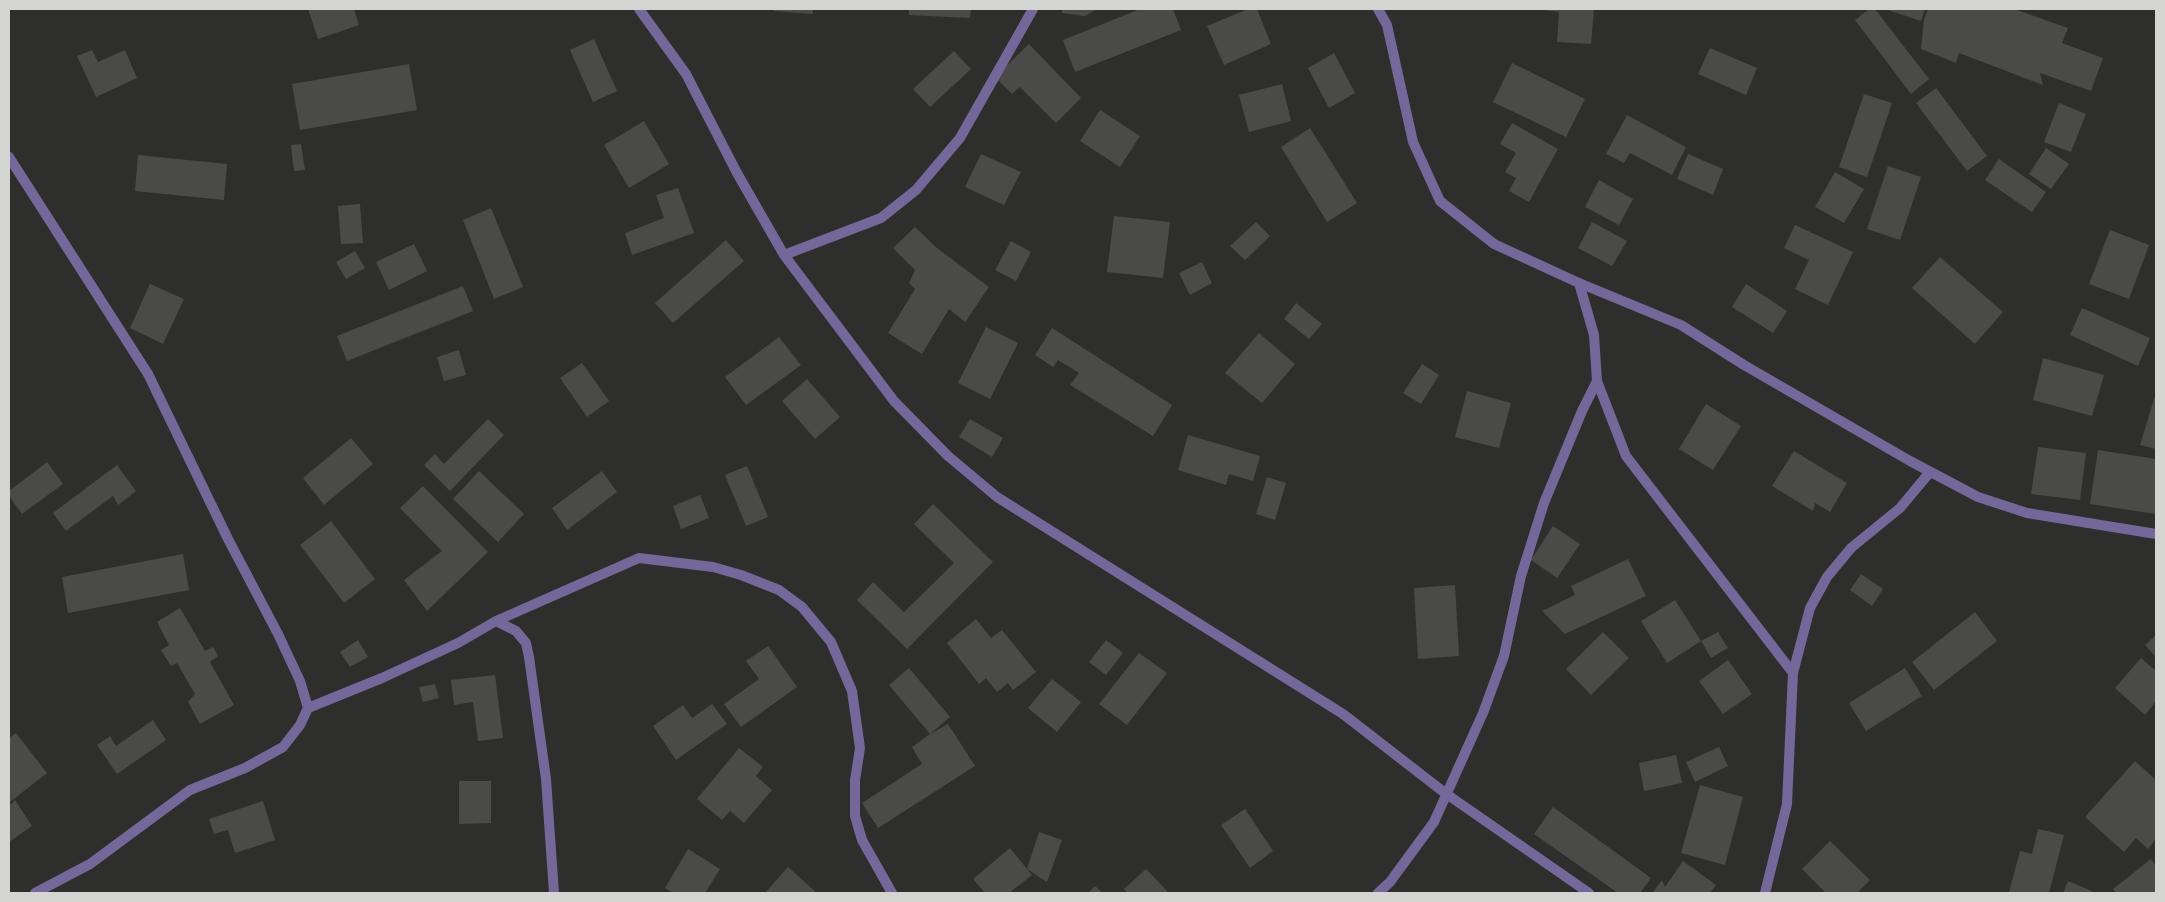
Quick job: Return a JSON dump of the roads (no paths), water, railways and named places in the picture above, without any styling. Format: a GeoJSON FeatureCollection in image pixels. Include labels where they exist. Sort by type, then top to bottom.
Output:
{"type":"FeatureCollection","features":[{"type":"Feature","properties":{"kind":"street"},"geometry":{"type":"LineString","coordinates":[[639,9],[686,74],[737,173],[784,255],[894,401],[948,456],[996,497],[1343,714],[1445,793],[1589,893]]}},
{"type":"Feature","properties":{"kind":"street"},"geometry":{"type":"LineString","coordinates":[[784,255],[881,218],[916,190],[960,138],[1033,9]]}},
{"type":"Feature","properties":{"kind":"street"},"geometry":{"type":"LineString","coordinates":[[1378,9],[1387,25],[1413,142],[1440,201],[1494,244],[1579,283],[1681,325],[1744,364],[1930,472],[1978,497],[2027,513],[2156,534]]}},
{"type":"Feature","properties":{"kind":"street"},"geometry":{"type":"LineString","coordinates":[[9,160],[148,374],[228,539],[278,634],[300,681],[308,708],[300,725],[283,747],[245,768],[190,790],[90,864],[35,893]]}},
{"type":"Feature","properties":{"kind":"street"},"geometry":{"type":"LineString","coordinates":[[1579,283],[1594,335],[1597,380],[1626,456],[1793,673]]}},
{"type":"Feature","properties":{"kind":"street"},"geometry":{"type":"LineString","coordinates":[[1378,893],[1390,882],[1434,822],[1445,793],[1482,714],[1504,656],[1521,576],[1544,503],[1582,411],[1597,380]]}},
{"type":"Feature","properties":{"kind":"street"},"geometry":{"type":"LineString","coordinates":[[1765,893],[1787,804],[1793,673],[1810,608],[1827,577],[1851,548],[1900,508],[1930,472]]}},
{"type":"Feature","properties":{"kind":"street"},"geometry":{"type":"LineString","coordinates":[[308,708],[399,670],[458,643],[496,621],[639,558],[714,567],[741,574],[779,590],[802,607],[831,642],[852,691],[860,748],[855,780],[855,816],[862,840],[892,893]]}},
{"type":"Feature","properties":{"kind":"street"},"geometry":{"type":"LineString","coordinates":[[496,621],[516,630],[526,643],[529,657],[546,779],[554,893]]}}]}
